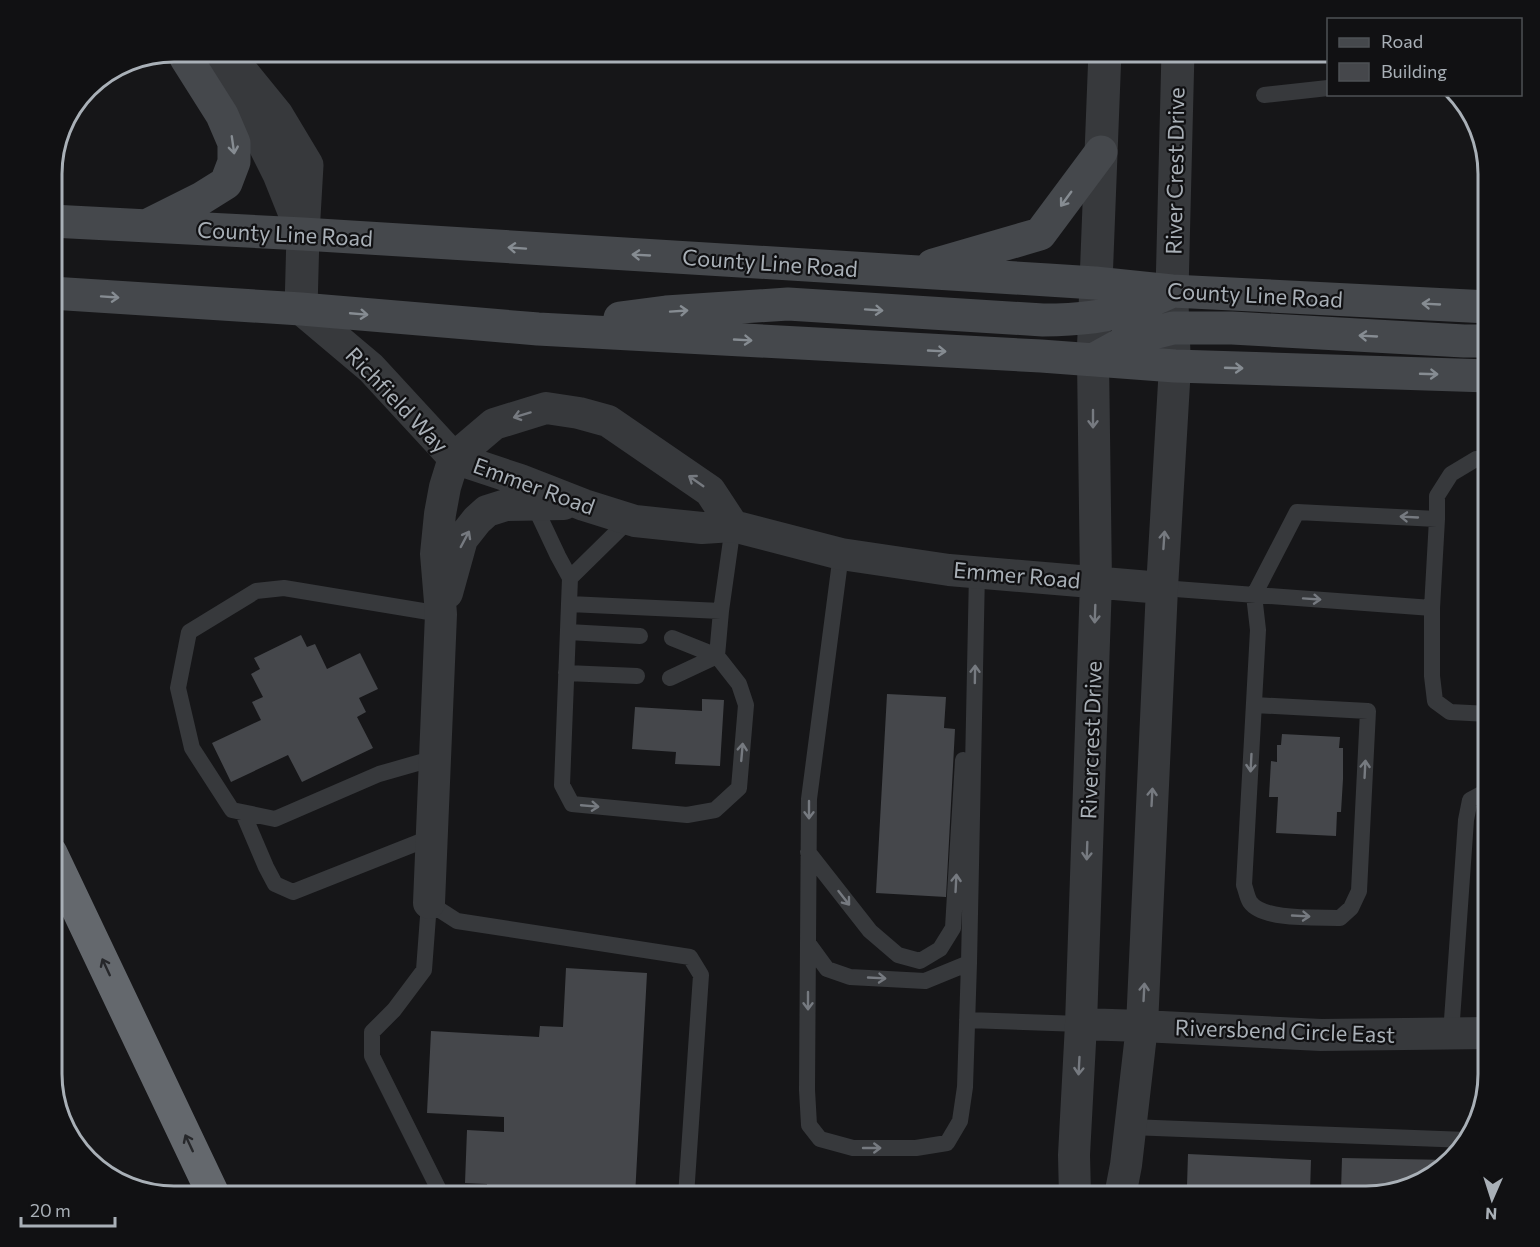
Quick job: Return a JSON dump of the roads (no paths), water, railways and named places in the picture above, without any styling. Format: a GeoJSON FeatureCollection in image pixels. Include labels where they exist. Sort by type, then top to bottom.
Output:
{"type":"FeatureCollection","features":[{"type":"Feature","properties":{"kind":"highway"},"geometry":{"type":"LineString","coordinates":[[62,876],[209,1186]]}},
{"type":"Feature","properties":{"kind":"main road"},"geometry":{"type":"LineString","coordinates":[[145,227],[226,183],[234,162],[234,143],[222,114],[187,62]]}},
{"type":"Feature","properties":{"kind":"main road"},"geometry":{"type":"LineString","coordinates":[[909,272],[1040,234],[1101,152]]}},
{"type":"Feature","properties":{"kind":"main road","name":"County Line Road"},"geometry":{"type":"LineString","coordinates":[[62,222],[303,234],[1095,283],[1172,291],[1478,306]]}},
{"type":"Feature","properties":{"kind":"main road"},"geometry":{"type":"LineString","coordinates":[[538,328],[666,312],[788,304],[1073,320],[1094,318],[1132,308],[1172,291]]}},
{"type":"Feature","properties":{"kind":"main road"},"geometry":{"type":"LineString","coordinates":[[62,294],[301,309],[538,328],[1175,366],[1478,375]]}},
{"type":"Feature","properties":{"kind":"main road"},"geometry":{"type":"LineString","coordinates":[[1093,360],[1134,338],[1173,327],[1478,341]]}},
{"type":"Feature","properties":{"kind":"street"},"geometry":{"type":"LineString","coordinates":[[193,62],[222,84],[257,130],[279,174],[303,234]]}},
{"type":"Feature","properties":{"kind":"street"},"geometry":{"type":"LineString","coordinates":[[234,62],[277,115],[307,165],[301,309]]}},
{"type":"Feature","properties":{"kind":"street"},"geometry":{"type":"LineString","coordinates":[[1095,283],[1105,62]]}},
{"type":"Feature","properties":{"kind":"street","name":"River Crest Drive"},"geometry":{"type":"LineString","coordinates":[[1172,291],[1178,62]]}},
{"type":"Feature","properties":{"kind":"street","name":"Rivercrest Drive"},"geometry":{"type":"LineString","coordinates":[[1075,1186],[1074,1155],[1081,1024],[1096,582],[1093,360],[1095,283]]}},
{"type":"Feature","properties":{"kind":"street"},"geometry":{"type":"LineString","coordinates":[[1122,1186],[1142,1026],[1162,588],[1175,366],[1172,291]]}},
{"type":"Feature","properties":{"kind":"street","name":"Richfield Way"},"geometry":{"type":"LineString","coordinates":[[301,309],[371,368],[454,458],[445,487],[436,554],[441,614],[429,903]]}},
{"type":"Feature","properties":{"kind":"street","name":"Emmer Road"},"geometry":{"type":"LineString","coordinates":[[454,458],[494,424],[546,408],[579,412],[608,421],[710,491],[733,526]]}},
{"type":"Feature","properties":{"kind":"street","name":"Emmer Road"},"geometry":{"type":"LineString","coordinates":[[454,458],[584,505],[630,519],[702,528],[733,526],[841,554],[949,570],[1162,588]]}},
{"type":"Feature","properties":{"kind":"street","name":"Richfield Way"},"geometry":{"type":"LineString","coordinates":[[441,614],[462,539],[487,511],[506,505],[584,505]]}},
{"type":"Feature","properties":{"kind":"street","name":"Riversbend Circle East"},"geometry":{"type":"LineString","coordinates":[[1081,1024],[1321,1035],[1478,1033]]}},
{"type":"Feature","properties":{"kind":"lane"},"geometry":{"type":"LineString","coordinates":[[1264,95],[1327,88]]}},
{"type":"Feature","properties":{"kind":"lane"},"geometry":{"type":"LineString","coordinates":[[1478,459],[1451,474],[1437,496],[1432,608],[1432,676],[1435,701],[1450,712],[1478,713]]}},
{"type":"Feature","properties":{"kind":"lane"},"geometry":{"type":"LineString","coordinates":[[534,505],[570,578],[562,785],[572,804],[687,815],[715,810],[739,788],[746,705],[739,684],[717,656],[672,638]]}},
{"type":"Feature","properties":{"kind":"lane"},"geometry":{"type":"LineString","coordinates":[[1254,705],[1368,711],[1359,891],[1351,908],[1340,918],[1273,915],[1259,910],[1250,902],[1244,885],[1258,630],[1254,595],[1297,512],[1437,519]]}},
{"type":"Feature","properties":{"kind":"lane"},"geometry":{"type":"LineString","coordinates":[[570,578],[630,519]]}},
{"type":"Feature","properties":{"kind":"lane"},"geometry":{"type":"LineString","coordinates":[[717,656],[733,526]]}},
{"type":"Feature","properties":{"kind":"lane"},"geometry":{"type":"LineString","coordinates":[[841,554],[809,799],[807,1090],[809,1125],[820,1140],[853,1148],[916,1148],[947,1143],[960,1121],[965,1087],[969,963],[977,572]]}},
{"type":"Feature","properties":{"kind":"lane"},"geometry":{"type":"LineString","coordinates":[[435,758],[379,774],[275,819],[243,813],[232,810],[192,748],[178,688],[189,632],[256,591],[284,588],[441,614]]}},
{"type":"Feature","properties":{"kind":"lane"},"geometry":{"type":"LineString","coordinates":[[1162,588],[1432,608]]}},
{"type":"Feature","properties":{"kind":"lane"},"geometry":{"type":"LineString","coordinates":[[569,604],[721,610]]}},
{"type":"Feature","properties":{"kind":"lane"},"geometry":{"type":"LineString","coordinates":[[568,632],[640,636]]}},
{"type":"Feature","properties":{"kind":"lane"},"geometry":{"type":"LineString","coordinates":[[670,678],[717,656]]}},
{"type":"Feature","properties":{"kind":"lane"},"geometry":{"type":"LineString","coordinates":[[566,673],[637,676]]}},
{"type":"Feature","properties":{"kind":"lane"},"geometry":{"type":"LineString","coordinates":[[808,852],[870,931],[898,955],[920,962],[940,949],[953,928],[963,756],[975,701]]}},
{"type":"Feature","properties":{"kind":"lane"},"geometry":{"type":"LineString","coordinates":[[1451,1034],[1466,820],[1470,800],[1478,796]]}},
{"type":"Feature","properties":{"kind":"lane"},"geometry":{"type":"LineString","coordinates":[[243,813],[266,867],[276,884],[293,892],[432,837]]}},
{"type":"Feature","properties":{"kind":"lane"},"geometry":{"type":"LineString","coordinates":[[437,1186],[372,1056],[372,1032],[394,1010],[424,970],[429,903],[457,921],[690,957],[701,975],[687,1186]]}},
{"type":"Feature","properties":{"kind":"lane"},"geometry":{"type":"LineString","coordinates":[[808,943],[827,969],[850,977],[925,981],[969,963]]}},
{"type":"Feature","properties":{"kind":"lane"},"geometry":{"type":"LineString","coordinates":[[967,1020],[1081,1024]]}},
{"type":"Feature","properties":{"kind":"lane"},"geometry":{"type":"LineString","coordinates":[[1130,1127],[1456,1140]]}}]}
